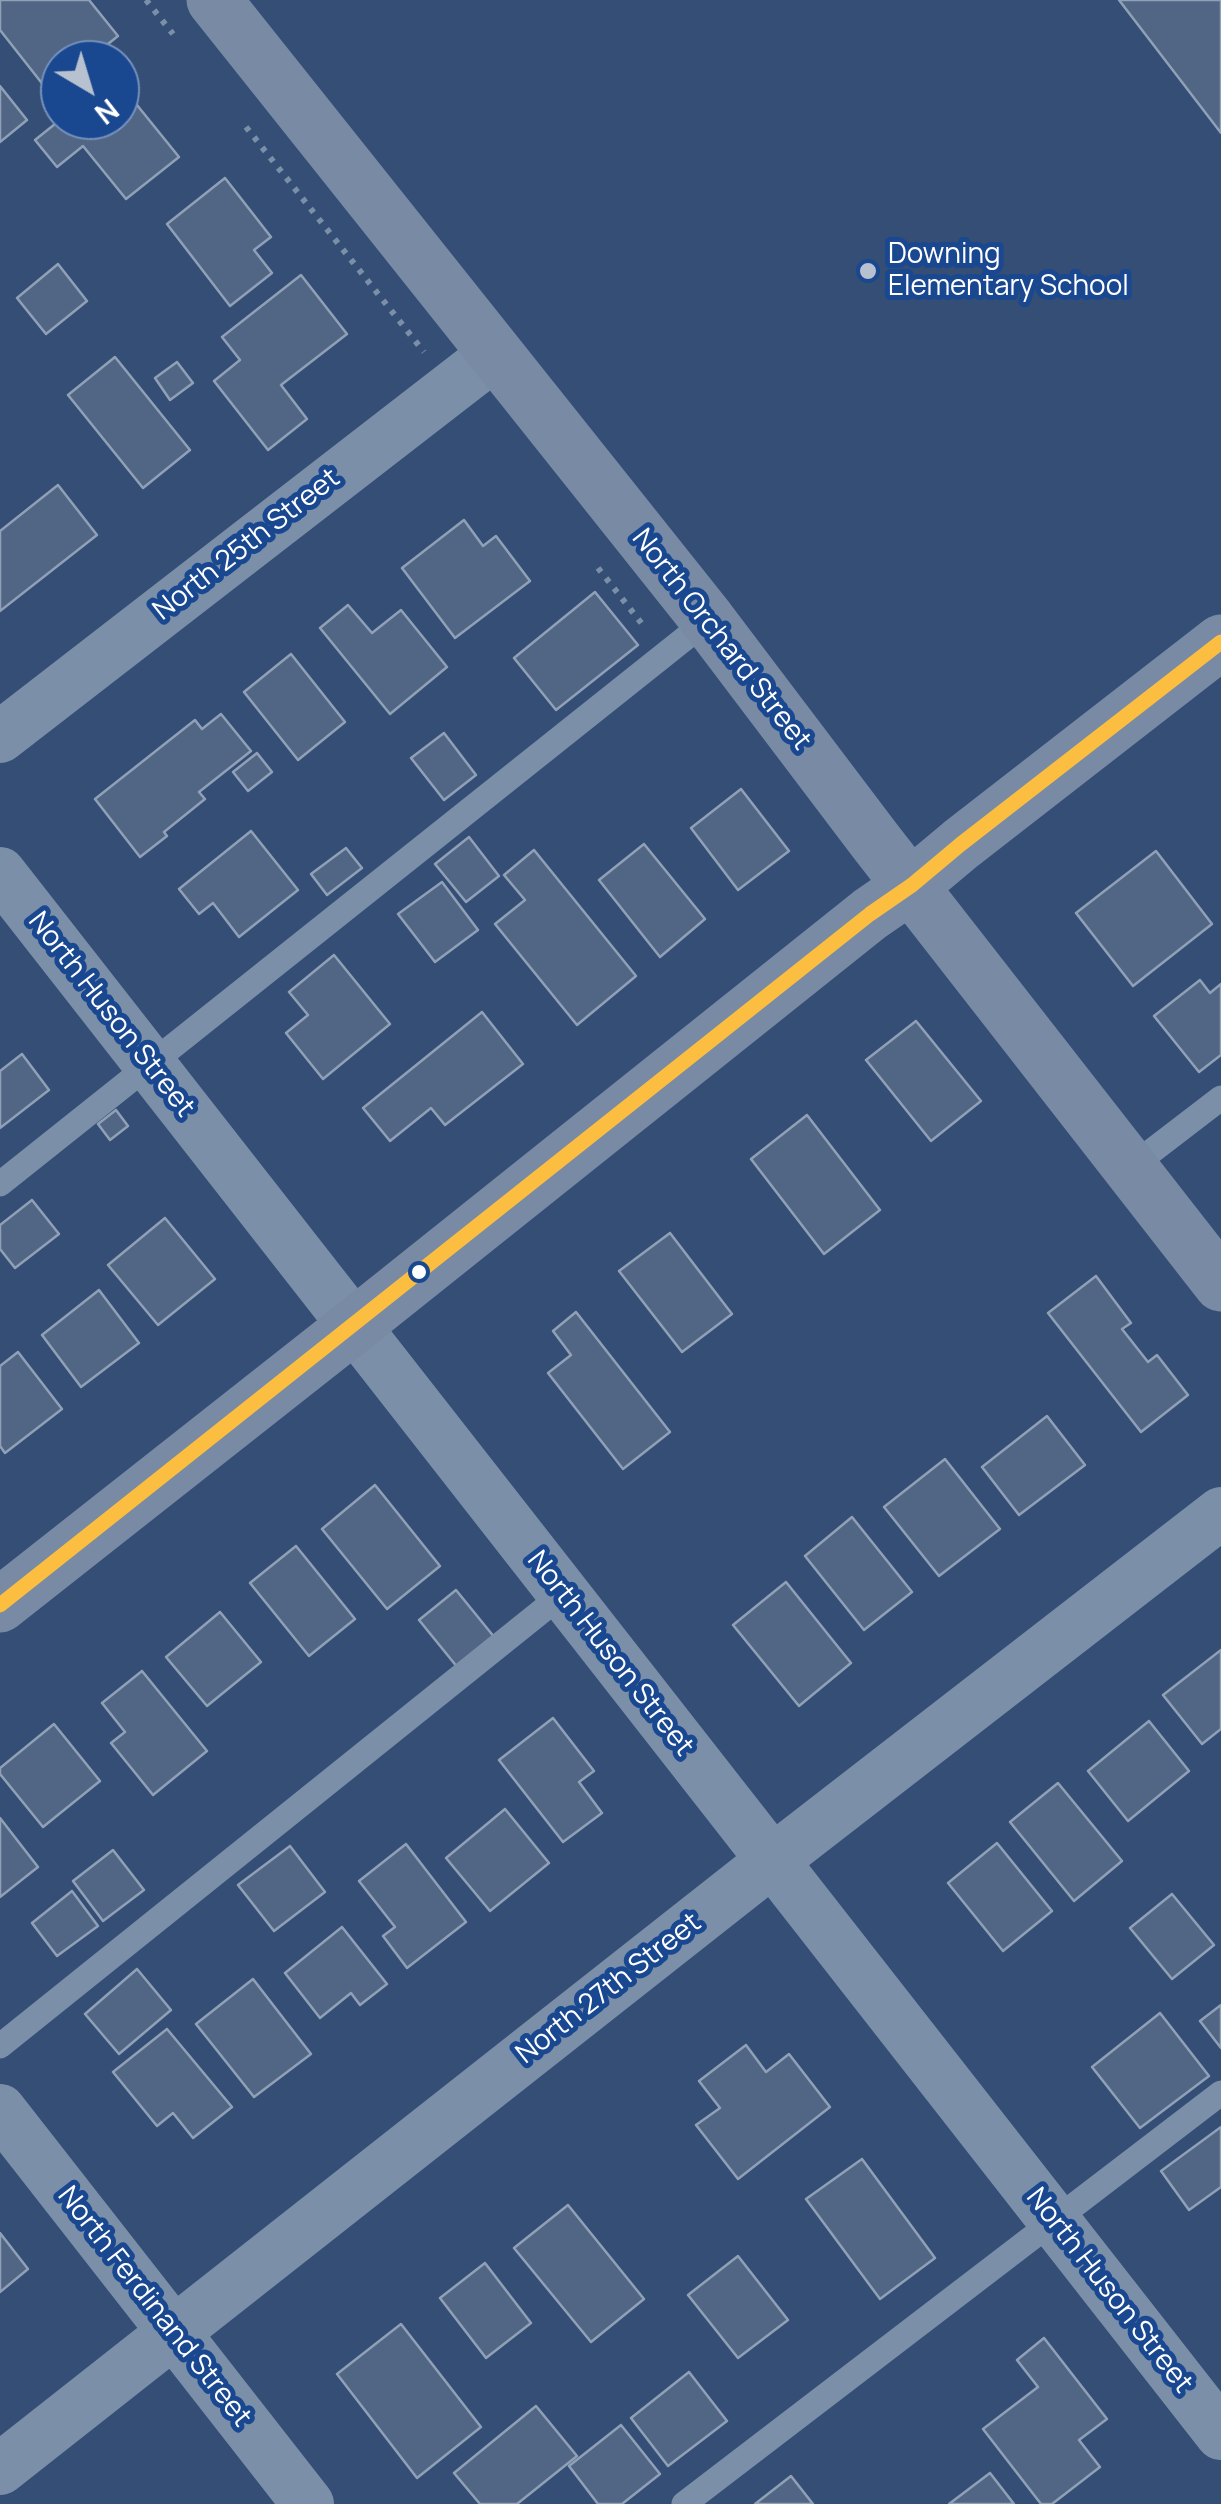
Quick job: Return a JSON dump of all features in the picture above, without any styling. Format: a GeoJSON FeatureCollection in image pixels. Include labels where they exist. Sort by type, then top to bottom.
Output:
{"type":"FeatureCollection","features":[{"type":"Feature","properties":{"kind":"street","name":"North Orchard Street"},"geometry":{"type":"LineString","coordinates":[[214,0],[708,620],[1221,1284]]}},
{"type":"Feature","properties":{"kind":"street","name":"North 25th Street"},"geometry":{"type":"LineString","coordinates":[[0,737],[494,354]]}},
{"type":"Feature","properties":{"kind":"street"},"geometry":{"type":"LineString","coordinates":[[0,1605],[870,914],[1221,642]]}},
{"type":"Feature","properties":{"kind":"street","name":"North Huson Street"},"geometry":{"type":"LineString","coordinates":[[0,872],[1221,2434]]}},
{"type":"Feature","properties":{"kind":"street","name":"North 27th Street"},"geometry":{"type":"LineString","coordinates":[[0,2469],[1221,1513]]}},
{"type":"Feature","properties":{"kind":"street","name":"North Ferdinand Street"},"geometry":{"type":"LineString","coordinates":[[0,2110],[308,2504]]}},
{"type":"Feature","properties":{"kind":"lane"},"geometry":{"type":"LineString","coordinates":[[0,1184],[708,620]]}},
{"type":"Feature","properties":{"kind":"lane"},"geometry":{"type":"LineString","coordinates":[[1131,1168],[1221,1098]]}},
{"type":"Feature","properties":{"kind":"lane"},"geometry":{"type":"LineString","coordinates":[[0,2046],[563,1594]]}},
{"type":"Feature","properties":{"kind":"lane"},"geometry":{"type":"LineString","coordinates":[[684,2504],[1221,2094]]}},
{"type":"Feature","properties":{"kind":"path"},"geometry":{"type":"LineString","coordinates":[[146,0],[182,46]]}},
{"type":"Feature","properties":{"kind":"path"},"geometry":{"type":"LineString","coordinates":[[243,123],[451,387]]}},
{"type":"Feature","properties":{"kind":"building"},"geometry":{"type":"Polygon","coordinates":[[[0,0],[89,0],[118,36],[113,40],[40,40],[40,81],[0,30],[0,0]]]}},
{"type":"Feature","properties":{"kind":"building"},"geometry":{"type":"Polygon","coordinates":[[[1119,0],[1221,0],[1221,133],[1119,0]]]}},
{"type":"Feature","properties":{"kind":"building"},"geometry":{"type":"Polygon","coordinates":[[[0,86],[27,120],[0,142],[0,86]]]}},
{"type":"Feature","properties":{"kind":"building"},"geometry":{"type":"Polygon","coordinates":[[[140,109],[179,157],[126,199],[83,146],[57,167],[35,140],[40,136],[40,140],[140,140],[140,109]]]}},
{"type":"Feature","properties":{"kind":"building"},"geometry":{"type":"Polygon","coordinates":[[[225,178],[271,237],[254,250],[272,273],[230,306],[167,224],[225,178]]]}},
{"type":"Feature","properties":{"kind":"building"},"geometry":{"type":"Polygon","coordinates":[[[58,264],[87,301],[46,334],[17,298],[58,264]]]}},
{"type":"Feature","properties":{"kind":"building"},"geometry":{"type":"Polygon","coordinates":[[[301,275],[347,334],[281,385],[307,419],[268,450],[214,381],[240,360],[222,337],[301,275]]]}},
{"type":"Feature","properties":{"kind":"building"},"geometry":{"type":"Polygon","coordinates":[[[115,357],[190,450],[143,488],[68,395],[115,357]]]}},
{"type":"Feature","properties":{"kind":"building"},"geometry":{"type":"Polygon","coordinates":[[[177,362],[193,383],[170,400],[155,378],[177,362]]]}},
{"type":"Feature","properties":{"kind":"building"},"geometry":{"type":"Polygon","coordinates":[[[58,485],[97,535],[0,611],[0,531],[58,485]]]}},
{"type":"Feature","properties":{"kind":"building"},"geometry":{"type":"Polygon","coordinates":[[[464,520],[483,546],[496,536],[530,581],[455,638],[402,568],[464,520]]]}},
{"type":"Feature","properties":{"kind":"building"},"geometry":{"type":"Polygon","coordinates":[[[595,592],[638,645],[556,710],[514,658],[595,592]]]}},
{"type":"Feature","properties":{"kind":"building"},"geometry":{"type":"Polygon","coordinates":[[[348,605],[372,633],[401,610],[447,667],[390,714],[320,628],[348,605]]]}},
{"type":"Feature","properties":{"kind":"building"},"geometry":{"type":"Polygon","coordinates":[[[291,654],[345,722],[298,760],[244,692],[291,654]]]}},
{"type":"Feature","properties":{"kind":"building"},"geometry":{"type":"Polygon","coordinates":[[[221,714],[251,751],[199,792],[205,799],[140,857],[95,799],[195,720],[202,729],[221,714]]]}},
{"type":"Feature","properties":{"kind":"building"},"geometry":{"type":"Polygon","coordinates":[[[444,733],[476,775],[444,800],[411,758],[444,733]]]}},
{"type":"Feature","properties":{"kind":"building"},"geometry":{"type":"Polygon","coordinates":[[[257,753],[272,772],[248,791],[233,772],[257,753]]]}},
{"type":"Feature","properties":{"kind":"building"},"geometry":{"type":"Polygon","coordinates":[[[741,789],[789,851],[738,890],[691,828],[741,789]]]}},
{"type":"Feature","properties":{"kind":"building"},"geometry":{"type":"Polygon","coordinates":[[[251,831],[298,890],[239,937],[213,903],[199,914],[179,889],[251,831]]]}},
{"type":"Feature","properties":{"kind":"building"},"geometry":{"type":"Polygon","coordinates":[[[469,837],[499,876],[466,902],[435,864],[469,837]]]}},
{"type":"Feature","properties":{"kind":"building"},"geometry":{"type":"Polygon","coordinates":[[[644,844],[705,919],[660,957],[599,880],[644,844]]]}},
{"type":"Feature","properties":{"kind":"building"},"geometry":{"type":"Polygon","coordinates":[[[346,848],[362,868],[327,895],[311,874],[346,848]]]}},
{"type":"Feature","properties":{"kind":"building"},"geometry":{"type":"Polygon","coordinates":[[[534,850],[636,976],[577,1025],[495,924],[525,900],[504,875],[534,850]]]}},
{"type":"Feature","properties":{"kind":"building"},"geometry":{"type":"Polygon","coordinates":[[[1156,851],[1212,924],[1133,986],[1076,913],[1156,851]]]}},
{"type":"Feature","properties":{"kind":"building"},"geometry":{"type":"Polygon","coordinates":[[[442,882],[478,930],[435,962],[398,914],[442,882]]]}},
{"type":"Feature","properties":{"kind":"building"},"geometry":{"type":"Polygon","coordinates":[[[334,955],[390,1024],[323,1079],[286,1033],[308,1015],[289,992],[334,955]]]}},
{"type":"Feature","properties":{"kind":"building"},"geometry":{"type":"Polygon","coordinates":[[[1200,980],[1210,993],[1221,984],[1221,1055],[1199,1072],[1154,1016],[1200,980]]]}},
{"type":"Feature","properties":{"kind":"building"},"geometry":{"type":"Polygon","coordinates":[[[482,1012],[523,1064],[445,1125],[431,1108],[390,1141],[363,1108],[482,1012]]]}},
{"type":"Feature","properties":{"kind":"building"},"geometry":{"type":"Polygon","coordinates":[[[916,1021],[981,1101],[931,1141],[866,1060],[916,1021]]]}},
{"type":"Feature","properties":{"kind":"building"},"geometry":{"type":"Polygon","coordinates":[[[22,1054],[49,1090],[0,1128],[0,1071],[22,1054]]]}},
{"type":"Feature","properties":{"kind":"building"},"geometry":{"type":"Polygon","coordinates":[[[116,1110],[128,1126],[110,1140],[98,1124],[116,1110]]]}},
{"type":"Feature","properties":{"kind":"building"},"geometry":{"type":"Polygon","coordinates":[[[807,1115],[880,1210],[824,1254],[751,1159],[807,1115]]]}},
{"type":"Feature","properties":{"kind":"building"},"geometry":{"type":"Polygon","coordinates":[[[32,1200],[59,1234],[15,1268],[0,1249],[0,1225],[32,1200]]]}},
{"type":"Feature","properties":{"kind":"building"},"geometry":{"type":"Polygon","coordinates":[[[165,1218],[215,1279],[158,1325],[108,1265],[165,1218]]]}},
{"type":"Feature","properties":{"kind":"building"},"geometry":{"type":"Polygon","coordinates":[[[670,1233],[732,1314],[682,1352],[619,1271],[670,1233]]]}},
{"type":"Feature","properties":{"kind":"building"},"geometry":{"type":"Polygon","coordinates":[[[1096,1276],[1131,1323],[1122,1329],[1148,1362],[1157,1355],[1188,1395],[1141,1432],[1048,1313],[1096,1276]]]}},
{"type":"Feature","properties":{"kind":"building"},"geometry":{"type":"Polygon","coordinates":[[[99,1290],[139,1343],[81,1387],[42,1335],[99,1290]]]}},
{"type":"Feature","properties":{"kind":"building"},"geometry":{"type":"Polygon","coordinates":[[[576,1312],[670,1432],[623,1469],[548,1373],[571,1355],[553,1331],[576,1312]]]}},
{"type":"Feature","properties":{"kind":"building"},"geometry":{"type":"Polygon","coordinates":[[[18,1352],[62,1409],[5,1453],[0,1446],[0,1366],[18,1352]]]}},
{"type":"Feature","properties":{"kind":"building"},"geometry":{"type":"Polygon","coordinates":[[[1047,1416],[1085,1465],[1019,1515],[982,1467],[1047,1416]]]}},
{"type":"Feature","properties":{"kind":"building"},"geometry":{"type":"Polygon","coordinates":[[[945,1459],[1000,1529],[939,1576],[884,1507],[945,1459]]]}},
{"type":"Feature","properties":{"kind":"building"},"geometry":{"type":"Polygon","coordinates":[[[375,1485],[440,1566],[387,1609],[322,1529],[375,1485]]]}},
{"type":"Feature","properties":{"kind":"building"},"geometry":{"type":"Polygon","coordinates":[[[852,1517],[912,1592],[864,1630],[805,1556],[852,1517]]]}},
{"type":"Feature","properties":{"kind":"building"},"geometry":{"type":"Polygon","coordinates":[[[296,1546],[355,1619],[309,1656],[250,1583],[296,1546]]]}},
{"type":"Feature","properties":{"kind":"building"},"geometry":{"type":"Polygon","coordinates":[[[786,1582],[851,1663],[799,1706],[733,1625],[786,1582]]]}},
{"type":"Feature","properties":{"kind":"building"},"geometry":{"type":"Polygon","coordinates":[[[456,1590],[495,1638],[458,1668],[419,1620],[456,1590]]]}},
{"type":"Feature","properties":{"kind":"building"},"geometry":{"type":"Polygon","coordinates":[[[220,1612],[261,1662],[207,1706],[166,1657],[220,1612]]]}},
{"type":"Feature","properties":{"kind":"building"},"geometry":{"type":"Polygon","coordinates":[[[1221,1650],[1221,1729],[1202,1744],[1163,1695],[1221,1650]]]}},
{"type":"Feature","properties":{"kind":"building"},"geometry":{"type":"Polygon","coordinates":[[[142,1671],[207,1751],[153,1795],[111,1743],[125,1732],[102,1703],[142,1671]]]}},
{"type":"Feature","properties":{"kind":"building"},"geometry":{"type":"Polygon","coordinates":[[[553,1718],[594,1771],[579,1782],[602,1813],[563,1842],[499,1760],[553,1718]]]}},
{"type":"Feature","properties":{"kind":"building"},"geometry":{"type":"Polygon","coordinates":[[[1149,1721],[1189,1771],[1128,1821],[1088,1771],[1149,1721]]]}},
{"type":"Feature","properties":{"kind":"building"},"geometry":{"type":"Polygon","coordinates":[[[54,1724],[100,1781],[43,1827],[0,1774],[0,1768],[54,1724]]]}},
{"type":"Feature","properties":{"kind":"building"},"geometry":{"type":"Polygon","coordinates":[[[1058,1783],[1122,1861],[1074,1901],[1010,1822],[1058,1783]]]}},
{"type":"Feature","properties":{"kind":"building"},"geometry":{"type":"Polygon","coordinates":[[[505,1809],[549,1863],[490,1911],[446,1858],[505,1809]]]}},
{"type":"Feature","properties":{"kind":"building"},"geometry":{"type":"Polygon","coordinates":[[[0,1818],[38,1867],[0,1897],[0,1818]]]}},
{"type":"Feature","properties":{"kind":"building"},"geometry":{"type":"Polygon","coordinates":[[[997,1843],[1052,1911],[1003,1951],[948,1883],[997,1843]]]}},
{"type":"Feature","properties":{"kind":"building"},"geometry":{"type":"Polygon","coordinates":[[[406,1844],[466,1922],[407,1968],[383,1936],[395,1927],[359,1881],[406,1844]]]}},
{"type":"Feature","properties":{"kind":"building"},"geometry":{"type":"Polygon","coordinates":[[[290,1846],[325,1892],[274,1931],[238,1885],[290,1846]]]}},
{"type":"Feature","properties":{"kind":"building"},"geometry":{"type":"Polygon","coordinates":[[[113,1850],[144,1890],[103,1921],[73,1881],[113,1850]]]}},
{"type":"Feature","properties":{"kind":"building"},"geometry":{"type":"Polygon","coordinates":[[[72,1891],[98,1926],[57,1956],[32,1923],[72,1891]]]}},
{"type":"Feature","properties":{"kind":"building"},"geometry":{"type":"Polygon","coordinates":[[[1172,1894],[1214,1945],[1172,1979],[1130,1928],[1172,1894]]]}},
{"type":"Feature","properties":{"kind":"building"},"geometry":{"type":"Polygon","coordinates":[[[342,1927],[387,1984],[360,2005],[351,1993],[320,2018],[285,1973],[342,1927]]]}},
{"type":"Feature","properties":{"kind":"building"},"geometry":{"type":"Polygon","coordinates":[[[137,1969],[171,2010],[119,2054],[85,2014],[137,1969]]]}},
{"type":"Feature","properties":{"kind":"building"},"geometry":{"type":"Polygon","coordinates":[[[253,1979],[311,2054],[254,2097],[196,2024],[253,1979]]]}},
{"type":"Feature","properties":{"kind":"building"},"geometry":{"type":"Polygon","coordinates":[[[1221,2005],[1221,2048],[1200,2021],[1221,2005]]]}},
{"type":"Feature","properties":{"kind":"building"},"geometry":{"type":"Polygon","coordinates":[[[1160,2013],[1209,2076],[1140,2128],[1092,2067],[1160,2013]]]}},
{"type":"Feature","properties":{"kind":"building"},"geometry":{"type":"Polygon","coordinates":[[[167,2029],[232,2107],[193,2138],[173,2113],[157,2126],[113,2072],[167,2029]]]}},
{"type":"Feature","properties":{"kind":"building"},"geometry":{"type":"Polygon","coordinates":[[[746,2045],[766,2072],[789,2054],[830,2107],[738,2179],[696,2125],[720,2108],[699,2081],[746,2045]]]}},
{"type":"Feature","properties":{"kind":"building"},"geometry":{"type":"Polygon","coordinates":[[[1221,2127],[1221,2187],[1189,2210],[1161,2171],[1221,2127]]]}},
{"type":"Feature","properties":{"kind":"building"},"geometry":{"type":"Polygon","coordinates":[[[862,2159],[935,2258],[880,2299],[806,2199],[862,2159]]]}},
{"type":"Feature","properties":{"kind":"building"},"geometry":{"type":"Polygon","coordinates":[[[568,2205],[644,2299],[591,2342],[514,2248],[568,2205]]]}},
{"type":"Feature","properties":{"kind":"building"},"geometry":{"type":"Polygon","coordinates":[[[0,2233],[28,2269],[0,2292],[0,2233]]]}},
{"type":"Feature","properties":{"kind":"building"},"geometry":{"type":"Polygon","coordinates":[[[738,2256],[788,2320],[738,2358],[688,2295],[738,2256]]]}},
{"type":"Feature","properties":{"kind":"building"},"geometry":{"type":"Polygon","coordinates":[[[485,2263],[531,2323],[486,2358],[440,2298],[485,2263]]]}},
{"type":"Feature","properties":{"kind":"building"},"geometry":{"type":"Polygon","coordinates":[[[401,2324],[481,2427],[417,2478],[337,2374],[401,2324]]]}},
{"type":"Feature","properties":{"kind":"building"},"geometry":{"type":"Polygon","coordinates":[[[1044,2338],[1107,2419],[1079,2440],[1100,2467],[1052,2504],[1041,2504],[983,2429],[1038,2387],[1017,2360],[1044,2338]]]}},
{"type":"Feature","properties":{"kind":"building"},"geometry":{"type":"Polygon","coordinates":[[[689,2372],[727,2421],[668,2466],[631,2418],[689,2372]]]}},
{"type":"Feature","properties":{"kind":"building"},"geometry":{"type":"Polygon","coordinates":[[[536,2406],[577,2456],[517,2504],[480,2504],[454,2473],[536,2406]]]}},
{"type":"Feature","properties":{"kind":"building"},"geometry":{"type":"Polygon","coordinates":[[[621,2425],[660,2474],[622,2504],[598,2504],[569,2466],[621,2425]]]}},
{"type":"Feature","properties":{"kind":"building"},"geometry":{"type":"Polygon","coordinates":[[[990,2473],[1014,2504],[949,2504],[990,2473]]]}},
{"type":"Feature","properties":{"kind":"building"},"geometry":{"type":"Polygon","coordinates":[[[791,2476],[813,2504],[755,2504],[791,2476]]]}},
{"type":"Feature","properties":{"kind":"transit line"},"geometry":{"type":"LineString","coordinates":[[0,1605],[870,914],[1221,642]]}},
{"type":"Feature","properties":{"kind":"place","name":"Downing Elementary School"},"geometry":{"type":"Point","coordinates":[868,271]}}]}
